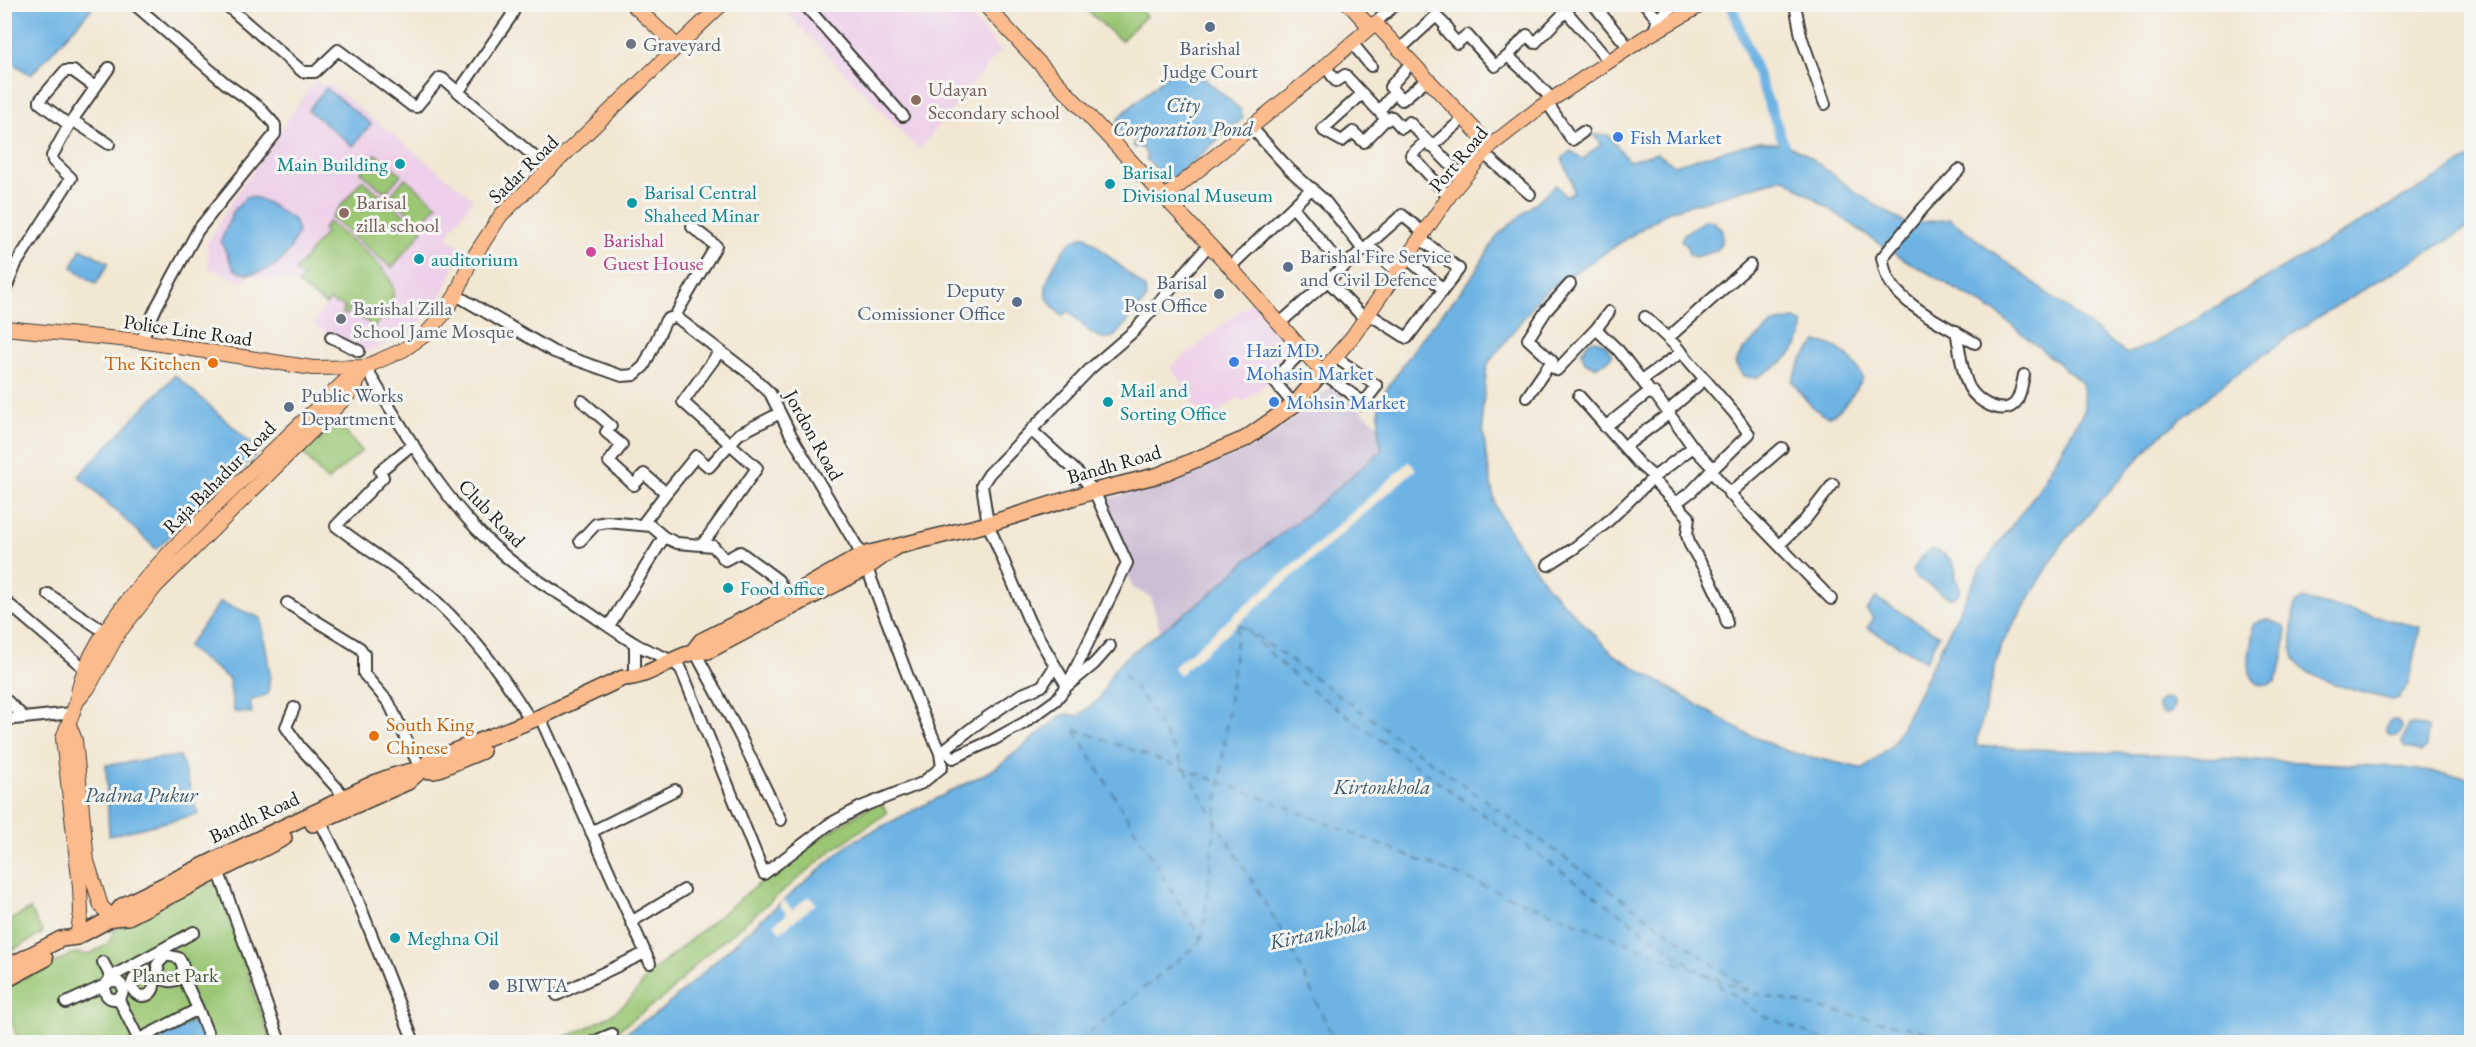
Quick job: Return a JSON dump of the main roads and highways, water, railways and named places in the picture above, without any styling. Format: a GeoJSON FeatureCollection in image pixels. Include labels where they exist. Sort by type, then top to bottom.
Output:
{"type":"FeatureCollection","features":[{"type":"Feature","properties":{"kind":"highway","name":"Bandh Road"},"geometry":{"type":"LineString","coordinates":[[112,918],[128,917],[218,870],[408,782],[429,761],[537,723],[623,678],[635,678],[694,650],[701,641],[788,597],[893,549],[988,524],[1094,491],[1159,475],[1245,439],[1294,405],[1322,372]]}},
{"type":"Feature","properties":{"kind":"highway","name":"Bandh Road"},"geometry":{"type":"LineString","coordinates":[[694,650],[708,651],[864,562]]}},
{"type":"Feature","properties":{"kind":"highway","name":"Bandh Road"},"geometry":{"type":"LineString","coordinates":[[4,981],[67,947],[76,937],[112,918],[122,906],[215,859],[405,771],[422,770]]}},
{"type":"Feature","properties":{"kind":"highway","name":"Bandh Road"},"geometry":{"type":"LineString","coordinates":[[4,969],[61,939],[76,937]]}},
{"type":"Feature","properties":{"kind":"main road"},"geometry":{"type":"LineString","coordinates":[[632,4],[677,46]]}},
{"type":"Feature","properties":{"kind":"main road","name":"Sadar Road"},"geometry":{"type":"LineString","coordinates":[[360,356],[403,350],[425,335],[456,295],[469,264],[501,215],[722,4]]}},
{"type":"Feature","properties":{"kind":"main road"},"geometry":{"type":"LineString","coordinates":[[984,4],[1230,267],[1322,372]]}},
{"type":"Feature","properties":{"kind":"main road"},"geometry":{"type":"LineString","coordinates":[[1349,4],[1399,50],[1464,118],[1487,150]]}},
{"type":"Feature","properties":{"kind":"main road","name":"Port Road"},"geometry":{"type":"LineString","coordinates":[[1322,372],[1367,317],[1449,197],[1487,150],[1550,101],[1629,48],[1655,27],[1701,5]]}},
{"type":"Feature","properties":{"kind":"main road"},"geometry":{"type":"LineString","coordinates":[[1165,197],[1372,25]]}},
{"type":"Feature","properties":{"kind":"main road","name":"Police Line Road"},"geometry":{"type":"LineString","coordinates":[[4,328],[141,340],[313,368],[360,356]]}},
{"type":"Feature","properties":{"kind":"main road","name":"Raja Bahadur Road"},"geometry":{"type":"LineString","coordinates":[[76,937],[81,913],[80,887],[63,738],[72,713],[78,685],[85,669],[105,632],[129,598],[180,542],[345,381],[360,356]]}},
{"type":"Feature","properties":{"kind":"main road","name":"Raja Bahadur Road"},"geometry":{"type":"LineString","coordinates":[[112,918],[101,906],[87,861],[72,713],[112,643],[134,612],[191,549],[354,389],[360,356]]}},
{"type":"Feature","properties":{"kind":"water"},"geometry":{"type":"Polygon","coordinates":[[[4,5],[95,5],[31,75],[5,58],[4,5]]]}},
{"type":"Feature","properties":{"kind":"water","name":"City Corporation Pond"},"geometry":{"type":"Polygon","coordinates":[[[1186,63],[1240,109],[1243,118],[1176,176],[1168,180],[1146,159],[1147,156],[1143,149],[1138,146],[1135,148],[1133,145],[1135,142],[1128,136],[1126,138],[1116,125],[1119,117],[1177,67],[1186,63]]]}},
{"type":"Feature","properties":{"kind":"water"},"geometry":{"type":"Polygon","coordinates":[[[326,88],[371,124],[353,146],[308,110],[326,88]]]}},
{"type":"Feature","properties":{"kind":"water","name":"Kirtonkhola"},"geometry":{"type":"Polygon","coordinates":[[[1593,135],[1608,135],[1629,161],[1657,153],[1674,165],[1760,141],[1784,144],[1803,152],[1861,196],[1907,224],[1950,219],[2127,354],[2156,342],[2471,158],[2471,226],[2316,318],[2231,378],[2155,440],[2061,545],[2000,647],[1976,746],[2398,767],[2471,778],[2471,1042],[611,1042],[663,1009],[765,916],[852,842],[996,768],[1061,716],[1067,714],[1078,716],[1099,699],[1114,669],[1130,654],[1208,596],[1247,560],[1313,509],[1382,450],[1379,436],[1379,400],[1421,339],[1469,281],[1498,235],[1556,185],[1566,196],[1573,192],[1572,182],[1562,158],[1571,151],[1583,159],[1601,144],[1593,135]],[[1784,178],[1669,211],[1543,293],[1487,365],[1482,416],[1486,456],[1495,504],[1501,518],[1546,585],[1614,655],[1745,733],[1786,751],[1864,769],[1893,744],[1980,569],[2038,490],[2085,409],[2082,383],[1996,312],[1895,254],[1784,178]]]}},
{"type":"Feature","properties":{"kind":"water"},"geometry":{"type":"Polygon","coordinates":[[[246,197],[259,199],[294,219],[298,233],[282,260],[262,271],[247,274],[234,269],[221,241],[233,212],[246,197]]]}},
{"type":"Feature","properties":{"kind":"water"},"geometry":{"type":"Polygon","coordinates":[[[1705,220],[1713,221],[1722,230],[1722,241],[1716,251],[1695,257],[1689,254],[1686,245],[1681,240],[1684,234],[1705,220]]]}},
{"type":"Feature","properties":{"kind":"water"},"geometry":{"type":"Polygon","coordinates":[[[1086,236],[1145,288],[1146,299],[1115,336],[1109,338],[1102,338],[1090,331],[1069,311],[1062,316],[1050,303],[1046,294],[1047,282],[1062,253],[1073,241],[1086,236]]]}},
{"type":"Feature","properties":{"kind":"water"},"geometry":{"type":"Polygon","coordinates":[[[81,248],[109,263],[96,284],[72,267],[81,248]]]}},
{"type":"Feature","properties":{"kind":"water"},"geometry":{"type":"Polygon","coordinates":[[[1795,319],[1803,324],[1802,334],[1799,343],[1788,357],[1755,378],[1743,376],[1735,363],[1743,350],[1774,323],[1795,319]]]}},
{"type":"Feature","properties":{"kind":"water"},"geometry":{"type":"Polygon","coordinates":[[[1595,340],[1604,343],[1612,355],[1608,361],[1595,367],[1585,362],[1581,352],[1589,342],[1595,340]]]}},
{"type":"Feature","properties":{"kind":"water"},"geometry":{"type":"Polygon","coordinates":[[[1817,342],[1838,349],[1856,365],[1863,378],[1843,406],[1829,416],[1814,408],[1792,381],[1802,359],[1817,342]]]}},
{"type":"Feature","properties":{"kind":"water"},"geometry":{"type":"Polygon","coordinates":[[[175,375],[260,451],[156,549],[79,476],[175,375]]]}},
{"type":"Feature","properties":{"kind":"water"},"geometry":{"type":"Polygon","coordinates":[[[1932,549],[1942,553],[1953,563],[1955,578],[1961,590],[1956,596],[1949,598],[1912,572],[1920,558],[1932,549]]]}},
{"type":"Feature","properties":{"kind":"water"},"geometry":{"type":"Polygon","coordinates":[[[1876,598],[1939,635],[1926,661],[1867,628],[1874,618],[1866,610],[1876,598]]]}},
{"type":"Feature","properties":{"kind":"water"},"geometry":{"type":"Polygon","coordinates":[[[2303,599],[2420,627],[2408,685],[2399,698],[2391,700],[2336,684],[2308,672],[2298,664],[2292,650],[2292,625],[2294,608],[2303,599]]]}},
{"type":"Feature","properties":{"kind":"water"},"geometry":{"type":"Polygon","coordinates":[[[220,602],[261,618],[270,674],[268,694],[250,701],[252,713],[234,712],[229,679],[187,647],[220,602]]]}},
{"type":"Feature","properties":{"kind":"water"},"geometry":{"type":"Polygon","coordinates":[[[2262,620],[2285,626],[2286,632],[2284,654],[2278,676],[2275,682],[2267,685],[2257,684],[2252,678],[2249,665],[2253,628],[2255,623],[2262,620]]]}},
{"type":"Feature","properties":{"kind":"water"},"geometry":{"type":"Polygon","coordinates":[[[2166,698],[2172,700],[2174,706],[2172,712],[2166,714],[2160,712],[2158,706],[2160,700],[2166,698]]]}},
{"type":"Feature","properties":{"kind":"water"},"geometry":{"type":"Polygon","coordinates":[[[2394,720],[2402,728],[2394,736],[2386,728],[2394,720]]]}},
{"type":"Feature","properties":{"kind":"water"},"geometry":{"type":"Polygon","coordinates":[[[2408,725],[2428,728],[2426,747],[2422,752],[2404,747],[2402,743],[2408,725]]]}},
{"type":"Feature","properties":{"kind":"water","name":"Padma Pukur"},"geometry":{"type":"Polygon","coordinates":[[[180,756],[198,814],[109,836],[106,765],[180,756]]]}},
{"type":"Feature","properties":{"kind":"water"},"geometry":{"type":"Polygon","coordinates":[[[194,1021],[204,1042],[154,1042],[194,1021]]]}},
{"type":"Feature","properties":{"kind":"waterway"},"geometry":{"type":"LineString","coordinates":[[1731,4],[1784,144]]}},
{"type":"Feature","properties":{"kind":"place","name":"Barishal Judge Court"},"geometry":{"type":"Point","coordinates":[1210,27]}},
{"type":"Feature","properties":{"kind":"place","name":"Graveyard"},"geometry":{"type":"Point","coordinates":[631,44]}},
{"type":"Feature","properties":{"kind":"place","name":"Udayan Secondary school"},"geometry":{"type":"Point","coordinates":[916,100]}},
{"type":"Feature","properties":{"kind":"place","name":"Fish Market"},"geometry":{"type":"Point","coordinates":[1618,137]}},
{"type":"Feature","properties":{"kind":"place","name":"Main Building"},"geometry":{"type":"Point","coordinates":[400,164]}},
{"type":"Feature","properties":{"kind":"place","name":"Barisal Divisional Museum"},"geometry":{"type":"Point","coordinates":[1110,184]}},
{"type":"Feature","properties":{"kind":"place","name":"Barisal Central Shaheed Minar"},"geometry":{"type":"Point","coordinates":[632,203]}},
{"type":"Feature","properties":{"kind":"place","name":"Barisal zilla school"},"geometry":{"type":"Point","coordinates":[344,213]}},
{"type":"Feature","properties":{"kind":"place","name":"Barishal Guest House"},"geometry":{"type":"Point","coordinates":[591,252]}},
{"type":"Feature","properties":{"kind":"place","name":"auditorium"},"geometry":{"type":"Point","coordinates":[419,259]}},
{"type":"Feature","properties":{"kind":"place","name":"Barishal Fire Service and Civil Defence"},"geometry":{"type":"Point","coordinates":[1288,267]}},
{"type":"Feature","properties":{"kind":"place","name":"Barisal Post Office"},"geometry":{"type":"Point","coordinates":[1219,294]}},
{"type":"Feature","properties":{"kind":"place","name":"Deputy Comissioner Office"},"geometry":{"type":"Point","coordinates":[1017,302]}},
{"type":"Feature","properties":{"kind":"place","name":"Barishal Zilla School Jame Mosque"},"geometry":{"type":"Point","coordinates":[341,319]}},
{"type":"Feature","properties":{"kind":"place","name":"Hazi MD. Mohasin Market"},"geometry":{"type":"Point","coordinates":[1234,362]}},
{"type":"Feature","properties":{"kind":"place","name":"The Kitchen"},"geometry":{"type":"Point","coordinates":[213,363]}},
{"type":"Feature","properties":{"kind":"place","name":"Mail and Sorting Office"},"geometry":{"type":"Point","coordinates":[1108,402]}},
{"type":"Feature","properties":{"kind":"place","name":"Mohsin Market"},"geometry":{"type":"Point","coordinates":[1274,402]}},
{"type":"Feature","properties":{"kind":"place","name":"Public Works Department"},"geometry":{"type":"Point","coordinates":[289,407]}},
{"type":"Feature","properties":{"kind":"place","name":"Food office"},"geometry":{"type":"Point","coordinates":[728,588]}},
{"type":"Feature","properties":{"kind":"place","name":"South King Chinese"},"geometry":{"type":"Point","coordinates":[374,736]}},
{"type":"Feature","properties":{"kind":"place","name":"Meghna Oil"},"geometry":{"type":"Point","coordinates":[395,938]}},
{"type":"Feature","properties":{"kind":"place","name":"BIWTA"},"geometry":{"type":"Point","coordinates":[494,985]}},
{"type":"Feature","properties":{"kind":"water label","name":"Kirtankhola"},"geometry":{"type":"Point","coordinates":[1318,932]}},
{"type":"Feature","properties":{"kind":"park label","name":"Planet Park"},"geometry":{"type":"Point","coordinates":[175,975]}}]}
